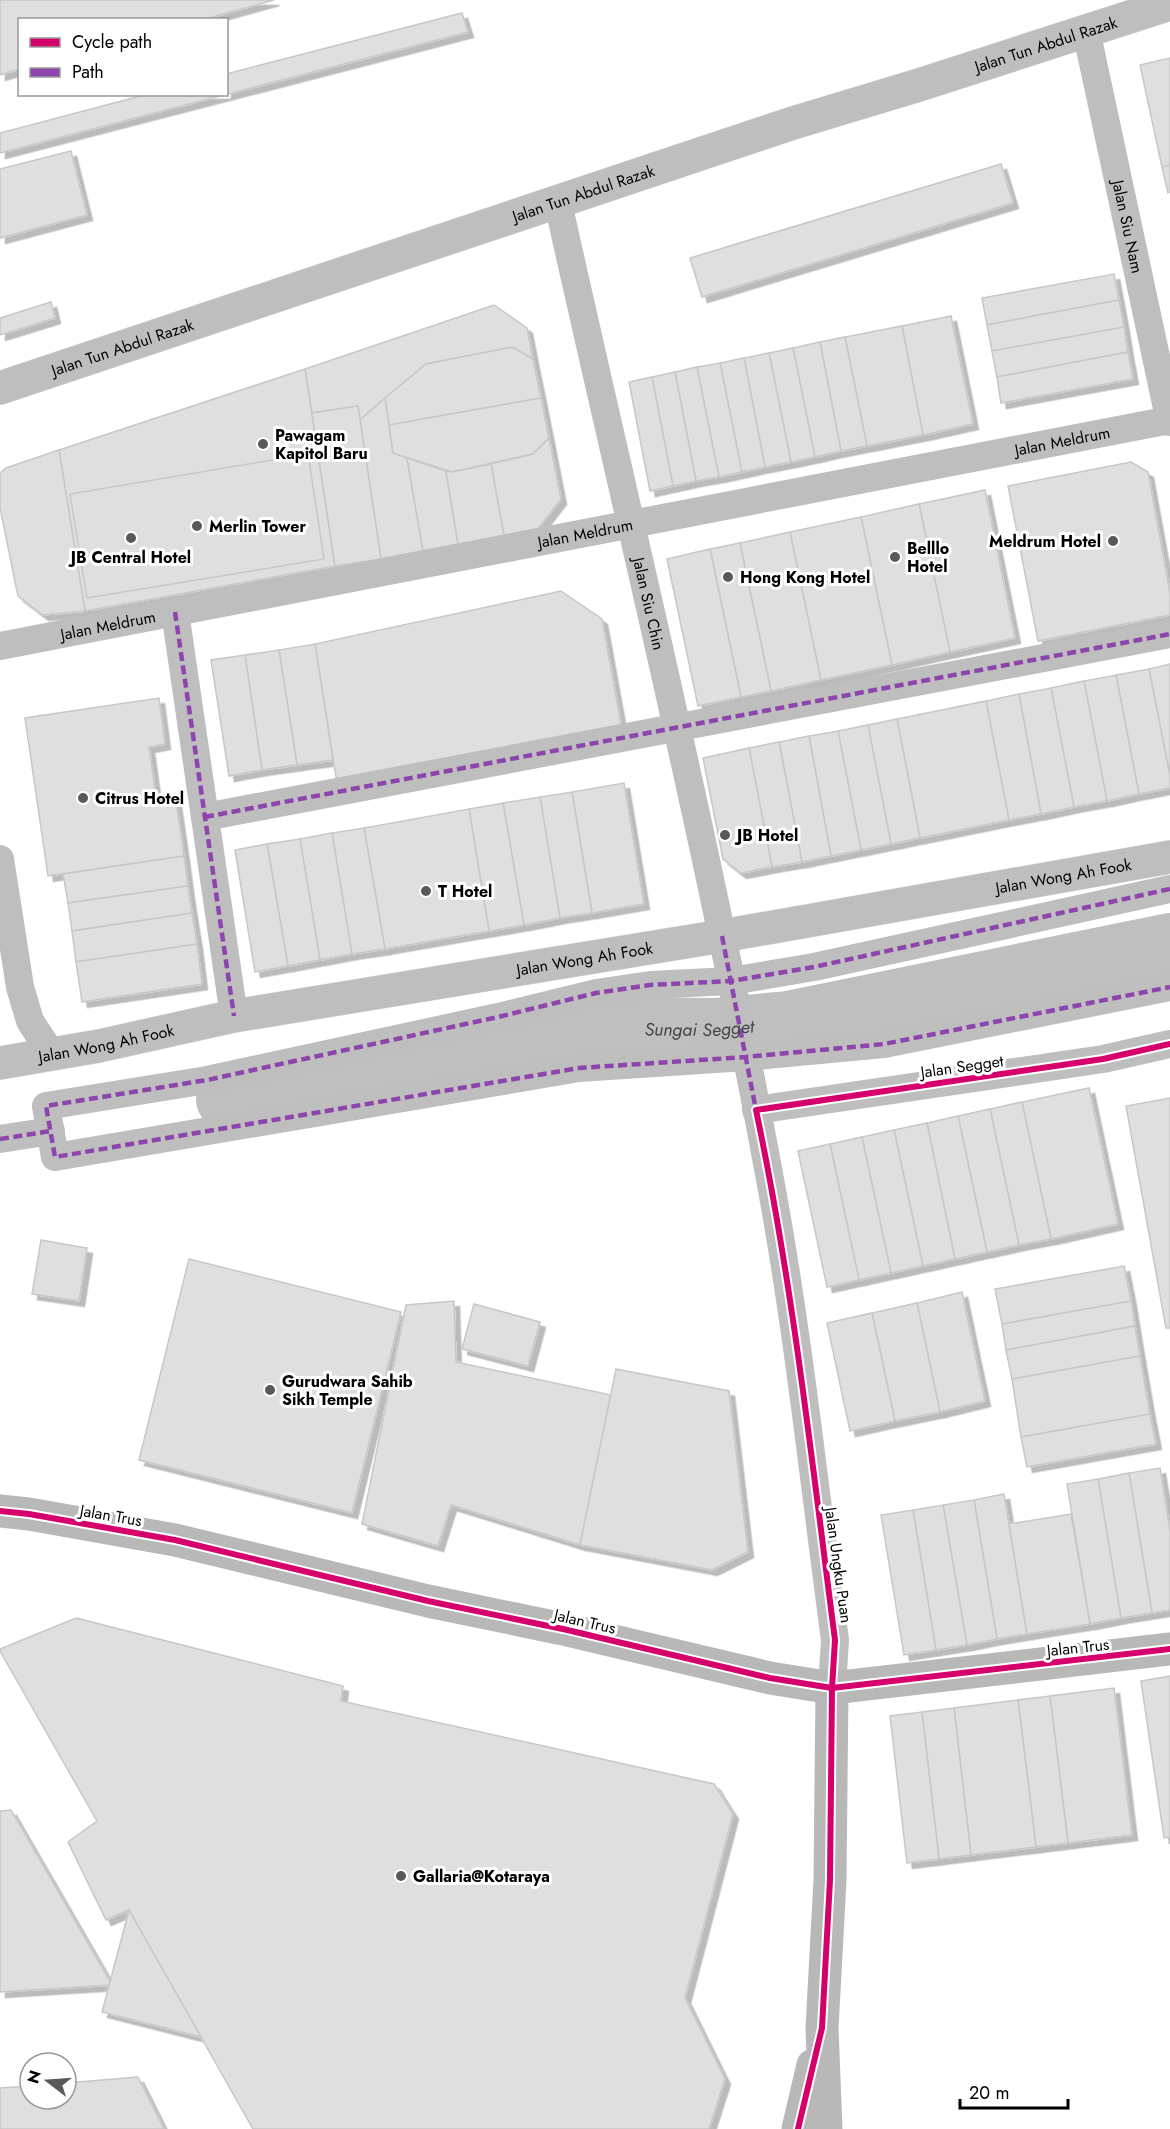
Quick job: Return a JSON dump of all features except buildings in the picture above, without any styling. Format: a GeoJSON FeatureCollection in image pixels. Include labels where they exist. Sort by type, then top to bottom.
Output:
{"type":"FeatureCollection","features":[{"type":"Feature","properties":{"kind":"main road","name":"Jalan Tun Abdul Razak"},"geometry":{"type":"LineString","coordinates":[[2,390],[793,123],[1170,4]]}},
{"type":"Feature","properties":{"kind":"main road","name":"Jalan Wong Ah Fook"},"geometry":{"type":"LineString","coordinates":[[0,1063],[99,1046],[234,1016],[722,936],[1170,857]]}},
{"type":"Feature","properties":{"kind":"street","name":"Jalan Siu Nam"},"geometry":{"type":"LineString","coordinates":[[1086,30],[1170,421]]}},
{"type":"Feature","properties":{"kind":"street","name":"Jalan Siu Chin"},"geometry":{"type":"LineString","coordinates":[[558,203],[722,936]]}},
{"type":"Feature","properties":{"kind":"street","name":"Jalan Meldrum"},"geometry":{"type":"LineString","coordinates":[[0,646],[1170,421]]}},
{"type":"Feature","properties":{"kind":"street"},"geometry":{"type":"LineString","coordinates":[[175,612],[234,1016]]}},
{"type":"Feature","properties":{"kind":"street"},"geometry":{"type":"LineString","coordinates":[[205,817],[1170,634]]}},
{"type":"Feature","properties":{"kind":"street"},"geometry":{"type":"LineString","coordinates":[[0,859],[20,987],[30,1021],[51,1053]]}},
{"type":"Feature","properties":{"kind":"street"},"geometry":{"type":"LineString","coordinates":[[1170,889],[731,984],[650,985],[596,993],[498,1017],[207,1080],[46,1106],[55,1157],[579,1068],[884,1044],[1170,987]]}},
{"type":"Feature","properties":{"kind":"street","name":"Jalan Ungku Puan"},"geometry":{"type":"LineString","coordinates":[[722,936],[781,1240],[835,1640],[832,1688],[830,1880],[822,2028],[826,2129]]}},
{"type":"Feature","properties":{"kind":"street","name":"Jalan Segget"},"geometry":{"type":"LineString","coordinates":[[756,1110],[1103,1059],[1170,1044]]}},
{"type":"Feature","properties":{"kind":"street"},"geometry":{"type":"LineString","coordinates":[[0,1139],[51,1131]]}},
{"type":"Feature","properties":{"kind":"street","name":"Jalan Trus"},"geometry":{"type":"LineString","coordinates":[[0,1511],[175,1540],[428,1601],[563,1629],[770,1678],[832,1688],[1170,1649]]}},
{"type":"Feature","properties":{"kind":"street"},"geometry":{"type":"LineString","coordinates":[[798,2129],[822,2028]]}},
{"type":"Feature","properties":{"kind":"waterway","name":"Sungai Segget"},"geometry":{"type":"LineString","coordinates":[[228,1099],[485,1046],[589,1029],[715,1030],[788,1023],[1170,945]]}},
{"type":"Feature","properties":{"kind":"marked path"},"geometry":{"type":"LineString","coordinates":[[175,612],[234,1016]]}},
{"type":"Feature","properties":{"kind":"marked path"},"geometry":{"type":"LineString","coordinates":[[205,817],[1170,634]]}},
{"type":"Feature","properties":{"kind":"marked path"},"geometry":{"type":"LineString","coordinates":[[1170,889],[814,967],[731,981],[650,985],[596,993],[498,1017],[207,1080],[46,1106],[55,1157],[579,1068],[746,1057],[884,1044],[1170,987]]}},
{"type":"Feature","properties":{"kind":"marked path"},"geometry":{"type":"LineString","coordinates":[[722,936],[756,1110]]}},
{"type":"Feature","properties":{"kind":"marked path"},"geometry":{"type":"LineString","coordinates":[[0,1139],[51,1131]]}},
{"type":"Feature","properties":{"kind":"cycle path"},"geometry":{"type":"LineString","coordinates":[[798,2129],[822,2028],[830,1880],[832,1688],[835,1640],[791,1308],[756,1110],[1103,1059],[1170,1044]]}},
{"type":"Feature","properties":{"kind":"cycle path"},"geometry":{"type":"LineString","coordinates":[[0,1511],[175,1540],[428,1601],[563,1629],[770,1678],[832,1688],[1170,1649]]}},
{"type":"Feature","properties":{"kind":"place","name":"Pawagam Kapitol Baru"},"geometry":{"type":"Point","coordinates":[263,444]}},
{"type":"Feature","properties":{"kind":"place","name":"Merlin Tower"},"geometry":{"type":"Point","coordinates":[197,526]}},
{"type":"Feature","properties":{"kind":"place","name":"JB Central Hotel"},"geometry":{"type":"Point","coordinates":[131,538]}},
{"type":"Feature","properties":{"kind":"place","name":"Meldrum Hotel"},"geometry":{"type":"Point","coordinates":[1113,541]}},
{"type":"Feature","properties":{"kind":"place","name":"Belllo Hotel"},"geometry":{"type":"Point","coordinates":[895,557]}},
{"type":"Feature","properties":{"kind":"place","name":"Hong Kong Hotel"},"geometry":{"type":"Point","coordinates":[728,577]}},
{"type":"Feature","properties":{"kind":"place","name":"Citrus Hotel"},"geometry":{"type":"Point","coordinates":[83,798]}},
{"type":"Feature","properties":{"kind":"place","name":"JB Hotel"},"geometry":{"type":"Point","coordinates":[725,835]}},
{"type":"Feature","properties":{"kind":"place","name":"T Hotel"},"geometry":{"type":"Point","coordinates":[426,891]}},
{"type":"Feature","properties":{"kind":"place","name":"Gurudwara Sahib Sikh Temple"},"geometry":{"type":"Point","coordinates":[270,1390]}},
{"type":"Feature","properties":{"kind":"place","name":"Gallaria@Kotaraya"},"geometry":{"type":"Point","coordinates":[401,1876]}}]}
